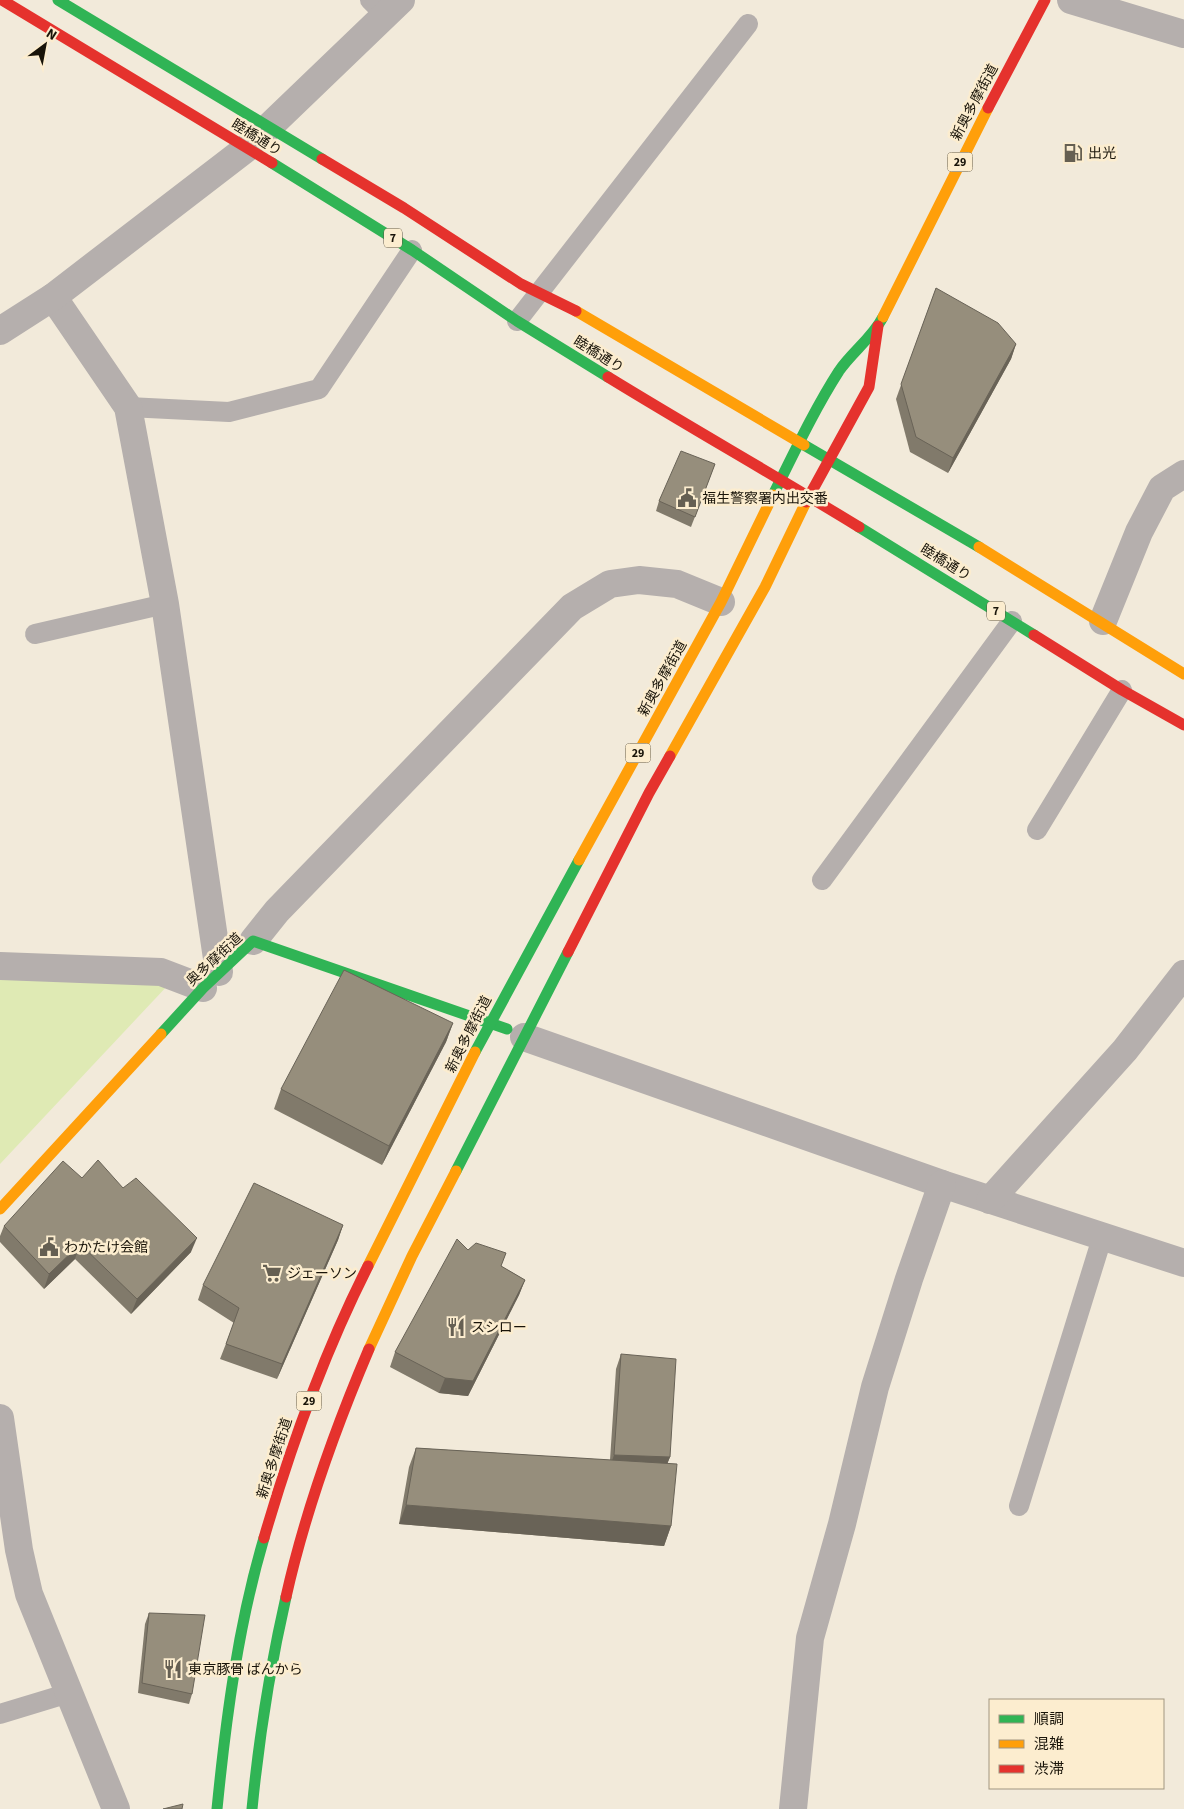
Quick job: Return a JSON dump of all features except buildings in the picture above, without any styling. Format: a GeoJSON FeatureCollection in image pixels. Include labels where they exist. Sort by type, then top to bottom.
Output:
{"type":"FeatureCollection","features":[{"type":"Feature","properties":{"kind":"main road","name":"睦橋通り"},"geometry":{"type":"LineString","coordinates":[[2,0],[412,250],[517,321],[684,424],[809,496],[1122,690],[1184,726]]}},
{"type":"Feature","properties":{"kind":"main road","name":"睦橋通り"},"geometry":{"type":"LineString","coordinates":[[58,0],[404,208],[521,284],[574,310],[830,459],[1103,621],[1184,674]]}},
{"type":"Feature","properties":{"kind":"main road","name":"新奥多摩街道"},"geometry":{"type":"LineString","coordinates":[[217,1809],[223,1748],[256,1566],[314,1386],[350,1303],[490,1022],[721,602],[799,442],[840,370],[878,326],[965,151],[1045,0]]}},
{"type":"Feature","properties":{"kind":"main road","name":"新奥多摩街道"},"geometry":{"type":"LineString","coordinates":[[252,1809],[262,1720],[283,1610],[324,1466],[382,1318],[649,793],[764,587],[809,496],[869,386],[878,326]]}},
{"type":"Feature","properties":{"kind":"main road","name":"奥多摩街道"},"geometry":{"type":"LineString","coordinates":[[0,1209],[211,980],[253,940],[490,1022],[524,1037]]}},
{"type":"Feature","properties":{"kind":"street"},"geometry":{"type":"LineString","coordinates":[[1071,0],[1184,34]]}},
{"type":"Feature","properties":{"kind":"street"},"geometry":{"type":"LineString","coordinates":[[0,331],[53,297],[247,148],[269,128],[385,5]]}},
{"type":"Feature","properties":{"kind":"street"},"geometry":{"type":"LineString","coordinates":[[0,966],[161,972],[211,980],[165,604],[128,407],[53,297]]}},
{"type":"Feature","properties":{"kind":"street"},"geometry":{"type":"LineString","coordinates":[[1103,621],[1139,532],[1162,488],[1184,474]]}},
{"type":"Feature","properties":{"kind":"street"},"geometry":{"type":"LineString","coordinates":[[253,940],[277,911],[572,607],[610,584],[639,580],[677,584],[721,602]]}},
{"type":"Feature","properties":{"kind":"street"},"geometry":{"type":"LineString","coordinates":[[990,1200],[1125,1050],[1184,974]]}},
{"type":"Feature","properties":{"kind":"street"},"geometry":{"type":"LineString","coordinates":[[524,1037],[942,1184],[1102,1238],[1184,1263]]}},
{"type":"Feature","properties":{"kind":"street"},"geometry":{"type":"LineString","coordinates":[[792,1809],[810,1638],[842,1524],[876,1387],[909,1278],[942,1184]]}},
{"type":"Feature","properties":{"kind":"street"},"geometry":{"type":"LineString","coordinates":[[0,1418],[28,1594],[69,1692],[114,1808]]}},
{"type":"Feature","properties":{"kind":"lane"},"geometry":{"type":"LineString","coordinates":[[517,321],[748,24]]}},
{"type":"Feature","properties":{"kind":"lane"},"geometry":{"type":"LineString","coordinates":[[128,407],[230,412],[319,389],[412,250]]}},
{"type":"Feature","properties":{"kind":"lane"},"geometry":{"type":"LineString","coordinates":[[35,634],[165,604]]}},
{"type":"Feature","properties":{"kind":"lane"},"geometry":{"type":"LineString","coordinates":[[822,880],[1012,621]]}},
{"type":"Feature","properties":{"kind":"lane"},"geometry":{"type":"LineString","coordinates":[[1037,830],[1122,690]]}},
{"type":"Feature","properties":{"kind":"lane"},"geometry":{"type":"LineString","coordinates":[[1019,1506],[1102,1238]]}},
{"type":"Feature","properties":{"kind":"lane"},"geometry":{"type":"LineString","coordinates":[[0,1714],[69,1692]]}},
{"type":"Feature","properties":{"kind":"green space"},"geometry":{"type":"Polygon","coordinates":[[[0,976],[169,984],[0,1164],[0,976]]]}},
{"type":"Feature","properties":{"kind":"traffic: fast"},"geometry":{"type":"LineString","coordinates":[[58,0],[322,159]]}},
{"type":"Feature","properties":{"kind":"traffic: fast"},"geometry":{"type":"LineString","coordinates":[[272,163],[412,250],[517,321],[608,377]]}},
{"type":"Feature","properties":{"kind":"traffic: fast"},"geometry":{"type":"LineString","coordinates":[[773,495],[804,432],[839,371],[873,332],[883,317]]}},
{"type":"Feature","properties":{"kind":"traffic: fast"},"geometry":{"type":"LineString","coordinates":[[804,445],[979,547]]}},
{"type":"Feature","properties":{"kind":"traffic: fast"},"geometry":{"type":"LineString","coordinates":[[859,527],[1034,635]]}},
{"type":"Feature","properties":{"kind":"traffic: fast"},"geometry":{"type":"LineString","coordinates":[[475,1052],[579,860]]}},
{"type":"Feature","properties":{"kind":"traffic: fast"},"geometry":{"type":"LineString","coordinates":[[161,1034],[203,988],[253,941],[507,1029]]}},
{"type":"Feature","properties":{"kind":"traffic: fast"},"geometry":{"type":"LineString","coordinates":[[456,1171],[568,952]]}},
{"type":"Feature","properties":{"kind":"traffic: fast"},"geometry":{"type":"LineString","coordinates":[[217,1809],[234,1672],[247,1605],[264,1538]]}},
{"type":"Feature","properties":{"kind":"traffic: fast"},"geometry":{"type":"LineString","coordinates":[[252,1809],[266,1703],[286,1597]]}},
{"type":"Feature","properties":{"kind":"traffic: slow"},"geometry":{"type":"LineString","coordinates":[[883,317],[988,108]]}},
{"type":"Feature","properties":{"kind":"traffic: slow"},"geometry":{"type":"LineString","coordinates":[[576,311],[804,445]]}},
{"type":"Feature","properties":{"kind":"traffic: slow"},"geometry":{"type":"LineString","coordinates":[[579,860],[721,602],[773,495]]}},
{"type":"Feature","properties":{"kind":"traffic: slow"},"geometry":{"type":"LineString","coordinates":[[670,756],[765,587],[806,502]]}},
{"type":"Feature","properties":{"kind":"traffic: slow"},"geometry":{"type":"LineString","coordinates":[[979,547],[1184,674]]}},
{"type":"Feature","properties":{"kind":"traffic: slow"},"geometry":{"type":"LineString","coordinates":[[0,1209],[161,1034]]}},
{"type":"Feature","properties":{"kind":"traffic: slow"},"geometry":{"type":"LineString","coordinates":[[368,1266],[475,1052]]}},
{"type":"Feature","properties":{"kind":"traffic: slow"},"geometry":{"type":"LineString","coordinates":[[369,1349],[412,1256],[456,1171]]}},
{"type":"Feature","properties":{"kind":"traffic: jam"},"geometry":{"type":"LineString","coordinates":[[2,0],[272,163]]}},
{"type":"Feature","properties":{"kind":"traffic: jam"},"geometry":{"type":"LineString","coordinates":[[988,108],[1045,0]]}},
{"type":"Feature","properties":{"kind":"traffic: jam"},"geometry":{"type":"LineString","coordinates":[[322,159],[404,208],[521,284],[576,311]]}},
{"type":"Feature","properties":{"kind":"traffic: jam"},"geometry":{"type":"LineString","coordinates":[[806,502],[869,387],[878,326]]}},
{"type":"Feature","properties":{"kind":"traffic: jam"},"geometry":{"type":"LineString","coordinates":[[608,377],[859,527]]}},
{"type":"Feature","properties":{"kind":"traffic: jam"},"geometry":{"type":"LineString","coordinates":[[1034,635],[1122,690],[1184,725]]}},
{"type":"Feature","properties":{"kind":"traffic: jam"},"geometry":{"type":"LineString","coordinates":[[568,952],[649,793],[670,756]]}},
{"type":"Feature","properties":{"kind":"traffic: jam"},"geometry":{"type":"LineString","coordinates":[[264,1538],[297,1434],[337,1332],[368,1266]]}},
{"type":"Feature","properties":{"kind":"traffic: jam"},"geometry":{"type":"LineString","coordinates":[[286,1597],[302,1534],[322,1471],[369,1349]]}},
{"type":"Feature","properties":{"kind":"place","name":"出光"},"geometry":{"type":"Point","coordinates":[1073,153]}},
{"type":"Feature","properties":{"kind":"place","name":"福生警察署内出交番"},"geometry":{"type":"Point","coordinates":[687,498]}},
{"type":"Feature","properties":{"kind":"place","name":"わかたけ会館"},"geometry":{"type":"Point","coordinates":[49,1247]}},
{"type":"Feature","properties":{"kind":"place","name":"ジェーソン"},"geometry":{"type":"Point","coordinates":[272,1273]}},
{"type":"Feature","properties":{"kind":"place","name":"スシロー"},"geometry":{"type":"Point","coordinates":[456,1327]}},
{"type":"Feature","properties":{"kind":"place","name":"東京豚骨 ばんから"},"geometry":{"type":"Point","coordinates":[173,1669]}}]}
